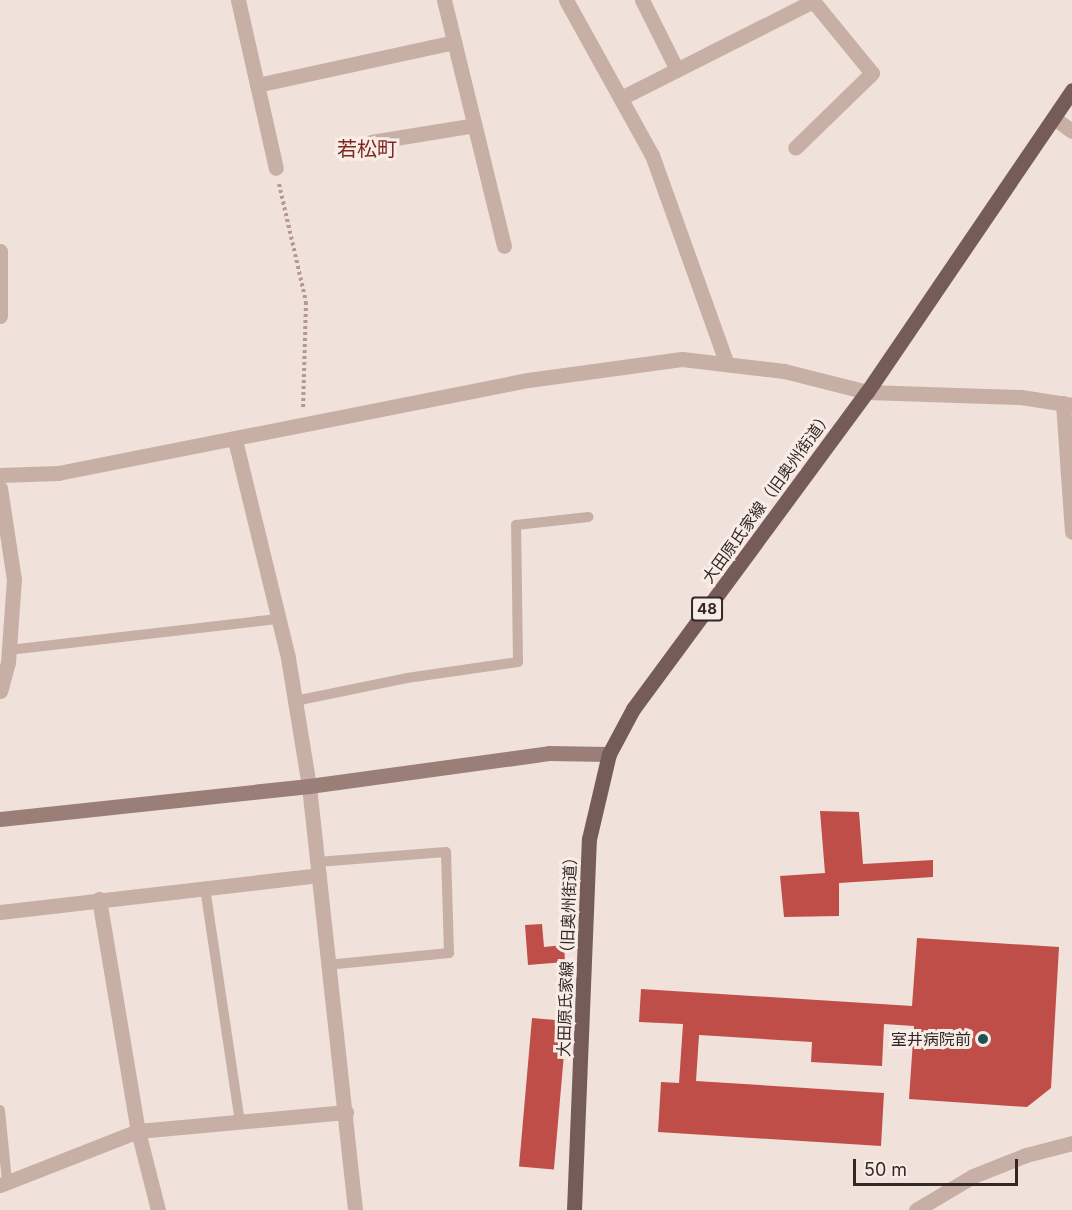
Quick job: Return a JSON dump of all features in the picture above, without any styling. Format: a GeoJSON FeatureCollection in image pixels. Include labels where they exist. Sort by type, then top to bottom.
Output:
{"type":"FeatureCollection","features":[{"type":"Feature","properties":{"kind":"main road","name":"大田原氏家線（旧奥州街道）"},"geometry":{"type":"LineString","coordinates":[[574,1210],[589,839],[609,754],[633,709],[867,392],[1072,90]]}},
{"type":"Feature","properties":{"kind":"street"},"geometry":{"type":"LineString","coordinates":[[238,0],[276,168]]}},
{"type":"Feature","properties":{"kind":"street"},"geometry":{"type":"LineString","coordinates":[[444,0],[504,246]]}},
{"type":"Feature","properties":{"kind":"street"},"geometry":{"type":"LineString","coordinates":[[566,0],[652,155],[727,364]]}},
{"type":"Feature","properties":{"kind":"street"},"geometry":{"type":"LineString","coordinates":[[642,0],[677,70]]}},
{"type":"Feature","properties":{"kind":"street"},"geometry":{"type":"LineString","coordinates":[[621,98],[812,1],[872,73],[795,148]]}},
{"type":"Feature","properties":{"kind":"street"},"geometry":{"type":"LineString","coordinates":[[257,85],[454,42]]}},
{"type":"Feature","properties":{"kind":"street"},"geometry":{"type":"LineString","coordinates":[[1053,118],[1072,131]]}},
{"type":"Feature","properties":{"kind":"street"},"geometry":{"type":"LineString","coordinates":[[371,142],[475,125]]}},
{"type":"Feature","properties":{"kind":"street"},"geometry":{"type":"LineString","coordinates":[[0,251],[0,316]]}},
{"type":"Feature","properties":{"kind":"street"},"geometry":{"type":"LineString","coordinates":[[0,475],[58,473],[235,440],[528,380],[682,359],[784,370],[867,392],[1022,397],[1067,404],[1072,532]]}},
{"type":"Feature","properties":{"kind":"street"},"geometry":{"type":"LineString","coordinates":[[235,440],[278,619],[295,700],[309,786],[355,1210]]}},
{"type":"Feature","properties":{"kind":"street"},"geometry":{"type":"LineString","coordinates":[[0,488],[14,579],[9,650],[0,691]]}},
{"type":"Feature","properties":{"kind":"street"},"geometry":{"type":"LineString","coordinates":[[0,819],[309,786],[549,753],[609,754]]}},
{"type":"Feature","properties":{"kind":"street"},"geometry":{"type":"LineString","coordinates":[[0,912],[205,888],[318,869]]}},
{"type":"Feature","properties":{"kind":"street"},"geometry":{"type":"LineString","coordinates":[[99,899],[138,1131],[158,1210]]}},
{"type":"Feature","properties":{"kind":"street"},"geometry":{"type":"LineString","coordinates":[[4,1184],[138,1131],[346,1112]]}},
{"type":"Feature","properties":{"kind":"street"},"geometry":{"type":"LineString","coordinates":[[916,1210],[973,1176],[1026,1155],[1072,1143]]}},
{"type":"Feature","properties":{"kind":"lane"},"geometry":{"type":"LineString","coordinates":[[295,700],[407,678],[518,662],[516,525],[589,517]]}},
{"type":"Feature","properties":{"kind":"lane"},"geometry":{"type":"LineString","coordinates":[[9,650],[278,619]]}},
{"type":"Feature","properties":{"kind":"lane"},"geometry":{"type":"LineString","coordinates":[[318,869],[446,852],[449,953],[327,965]]}},
{"type":"Feature","properties":{"kind":"lane"},"geometry":{"type":"LineString","coordinates":[[205,888],[240,1121]]}},
{"type":"Feature","properties":{"kind":"lane"},"geometry":{"type":"LineString","coordinates":[[0,1110],[4,1184]]}},
{"type":"Feature","properties":{"kind":"path"},"geometry":{"type":"LineString","coordinates":[[276,168],[306,302],[302,426]]}},
{"type":"Feature","properties":{"kind":"building"},"geometry":{"type":"Polygon","coordinates":[[[820,811],[859,812],[863,864],[933,860],[933,877],[839,883],[839,916],[784,917],[780,876],[825,873],[820,811]]]}},
{"type":"Feature","properties":{"kind":"building"},"geometry":{"type":"Polygon","coordinates":[[[542,924],[544,947],[564,945],[565,962],[528,965],[525,925],[542,924]]]}},
{"type":"Feature","properties":{"kind":"building","name":"室井病院前"},"geometry":{"type":"Polygon","coordinates":[[[917,938],[1059,947],[1051,1088],[1027,1107],[909,1099],[914,1026],[884,1024],[882,1066],[811,1062],[812,1042],[699,1035],[696,1081],[884,1093],[881,1146],[658,1132],[661,1082],[679,1083],[683,1024],[639,1022],[641,989],[912,1006],[917,938]]]}},
{"type":"Feature","properties":{"kind":"building"},"geometry":{"type":"Polygon","coordinates":[[[532,1018],[567,1021],[554,1169],[519,1166],[532,1018]]]}},
{"type":"Feature","properties":{"kind":"place","name":"室井病院前"},"geometry":{"type":"Point","coordinates":[983,1039]}},
{"type":"Feature","properties":{"kind":"district","name":"若松町"},"geometry":{"type":"Point","coordinates":[367,149]}}]}
